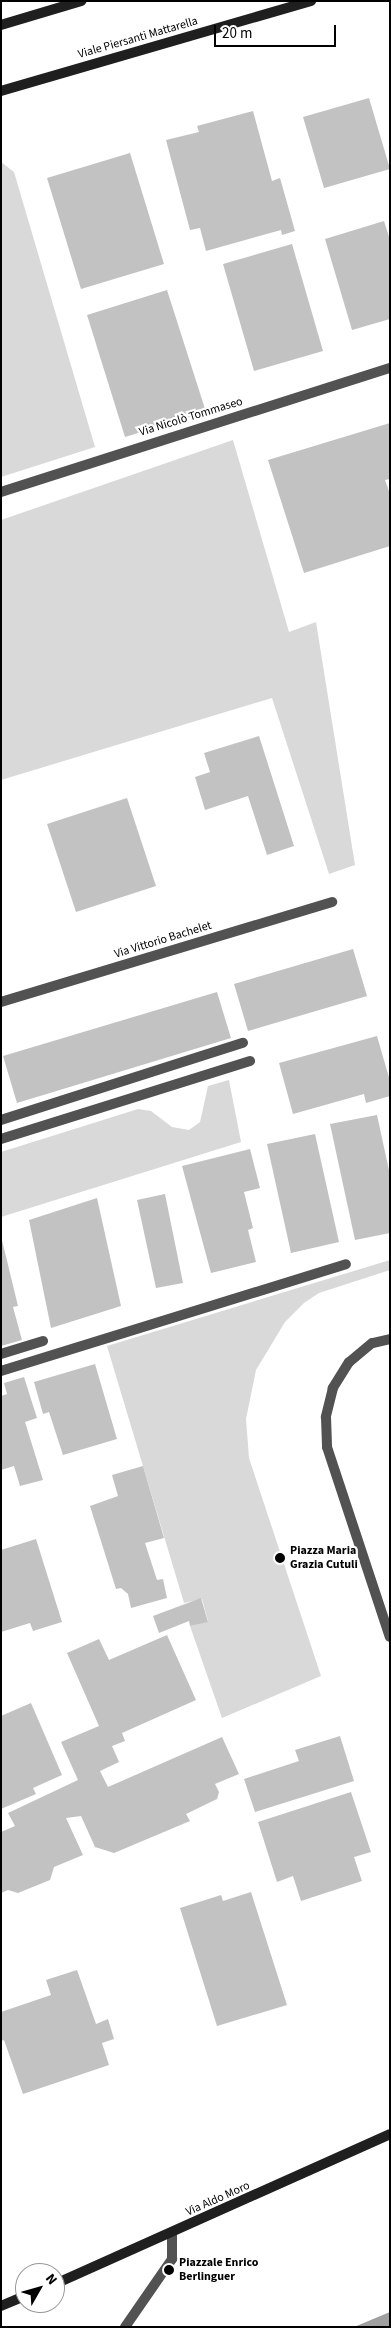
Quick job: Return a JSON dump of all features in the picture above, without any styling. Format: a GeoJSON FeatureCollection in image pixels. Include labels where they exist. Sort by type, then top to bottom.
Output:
{"type":"FeatureCollection","features":[{"type":"Feature","properties":{"kind":"street"},"geometry":{"type":"LineString","coordinates":[[1,25],[81,1]]}},
{"type":"Feature","properties":{"kind":"street","name":"Viale Piersanti Mattarella"},"geometry":{"type":"LineString","coordinates":[[1,91],[312,1]]}},
{"type":"Feature","properties":{"kind":"street","name":"Via Nicolò Tommaseo"},"geometry":{"type":"LineString","coordinates":[[1,492],[390,368]]}},
{"type":"Feature","properties":{"kind":"street","name":"Via Vittorio Bachelet"},"geometry":{"type":"LineString","coordinates":[[1,1002],[332,902]]}},
{"type":"Feature","properties":{"kind":"street"},"geometry":{"type":"LineString","coordinates":[[1,1120],[243,1043]]}},
{"type":"Feature","properties":{"kind":"street"},"geometry":{"type":"LineString","coordinates":[[1,1139],[250,1061]]}},
{"type":"Feature","properties":{"kind":"street"},"geometry":{"type":"LineString","coordinates":[[1,1371],[346,1264]]}},
{"type":"Feature","properties":{"kind":"street"},"geometry":{"type":"LineString","coordinates":[[390,1339],[372,1343],[349,1362],[333,1388],[326,1417],[328,1447],[390,1637]]}},
{"type":"Feature","properties":{"kind":"street"},"geometry":{"type":"LineString","coordinates":[[1,1354],[43,1341]]}},
{"type":"Feature","properties":{"kind":"street","name":"Via Aldo Moro"},"geometry":{"type":"LineString","coordinates":[[65,2280],[172,2234],[390,2134]]}},
{"type":"Feature","properties":{"kind":"street"},"geometry":{"type":"LineString","coordinates":[[125,2327],[172,2259],[172,2234]]}},
{"type":"Feature","properties":{"kind":"street"},"geometry":{"type":"LineString","coordinates":[[1,2306],[15,2300]]}},
{"type":"Feature","properties":{"kind":"shaded area"},"geometry":{"type":"Polygon","coordinates":[[[1,162],[14,172],[95,447],[1,477],[1,162]]]}},
{"type":"Feature","properties":{"kind":"shaded area"},"geometry":{"type":"Polygon","coordinates":[[[233,440],[289,632],[316,622],[355,865],[329,874],[272,698],[1,780],[1,520],[233,440]]]}},
{"type":"Feature","properties":{"kind":"shaded area"},"geometry":{"type":"Polygon","coordinates":[[[229,1080],[241,1142],[1,1217],[1,1152],[138,1109],[151,1111],[172,1127],[189,1130],[200,1122],[208,1086],[229,1080]]]}},
{"type":"Feature","properties":{"kind":"shaded area"},"geometry":{"type":"Polygon","coordinates":[[[390,1260],[390,1270],[319,1293],[304,1303],[285,1322],[256,1370],[246,1419],[249,1458],[321,1676],[222,1718],[190,1626],[208,1621],[202,1599],[184,1603],[107,1346],[390,1260]]]}},
{"type":"Feature","properties":{"kind":"shaded area"},"geometry":{"type":"Polygon","coordinates":[[[390,2312],[390,2327],[354,2327],[390,2312]]]}},
{"type":"Feature","properties":{"kind":"building"},"geometry":{"type":"Polygon","coordinates":[[[369,98],[390,169],[324,188],[303,117],[369,98]]]}},
{"type":"Feature","properties":{"kind":"building"},"geometry":{"type":"Polygon","coordinates":[[[253,111],[272,181],[280,178],[295,231],[282,235],[281,230],[206,251],[200,228],[190,230],[166,140],[199,132],[197,126],[253,111]]]}},
{"type":"Feature","properties":{"kind":"building"},"geometry":{"type":"Polygon","coordinates":[[[130,153],[164,264],[81,289],[47,178],[130,153]]]}},
{"type":"Feature","properties":{"kind":"building"},"geometry":{"type":"Polygon","coordinates":[[[384,221],[390,240],[390,319],[352,330],[325,239],[384,221]]]}},
{"type":"Feature","properties":{"kind":"building"},"geometry":{"type":"Polygon","coordinates":[[[292,244],[323,351],[254,371],[223,264],[292,244]]]}},
{"type":"Feature","properties":{"kind":"building"},"geometry":{"type":"Polygon","coordinates":[[[167,290],[206,412],[125,437],[87,315],[167,290]]]}},
{"type":"Feature","properties":{"kind":"building"},"geometry":{"type":"Polygon","coordinates":[[[390,423],[390,479],[385,480],[390,494],[390,546],[304,573],[268,460],[390,423]]]}},
{"type":"Feature","properties":{"kind":"building"},"geometry":{"type":"Polygon","coordinates":[[[259,736],[294,846],[267,855],[248,796],[205,810],[195,777],[210,772],[204,753],[259,736]]]}},
{"type":"Feature","properties":{"kind":"building"},"geometry":{"type":"Polygon","coordinates":[[[127,798],[156,886],[76,912],[47,824],[127,798]]]}},
{"type":"Feature","properties":{"kind":"building"},"geometry":{"type":"Polygon","coordinates":[[[353,949],[367,996],[248,1031],[234,984],[353,949]]]}},
{"type":"Feature","properties":{"kind":"building"},"geometry":{"type":"Polygon","coordinates":[[[217,992],[231,1038],[17,1103],[3,1056],[217,992]]]}},
{"type":"Feature","properties":{"kind":"building"},"geometry":{"type":"Polygon","coordinates":[[[377,1036],[390,1081],[390,1096],[366,1103],[364,1094],[293,1114],[279,1063],[377,1036]]]}},
{"type":"Feature","properties":{"kind":"building"},"geometry":{"type":"Polygon","coordinates":[[[377,1115],[390,1175],[390,1233],[355,1240],[330,1124],[377,1115]]]}},
{"type":"Feature","properties":{"kind":"building"},"geometry":{"type":"Polygon","coordinates":[[[315,1134],[339,1242],[291,1253],[267,1144],[315,1134]]]}},
{"type":"Feature","properties":{"kind":"building"},"geometry":{"type":"Polygon","coordinates":[[[250,1149],[260,1188],[244,1192],[253,1228],[248,1230],[256,1262],[211,1273],[182,1166],[250,1149]]]}},
{"type":"Feature","properties":{"kind":"building"},"geometry":{"type":"Polygon","coordinates":[[[165,1194],[183,1283],[156,1288],[137,1200],[165,1194]]]}},
{"type":"Feature","properties":{"kind":"building"},"geometry":{"type":"Polygon","coordinates":[[[97,1198],[121,1306],[51,1328],[29,1220],[97,1198]]]}},
{"type":"Feature","properties":{"kind":"building"},"geometry":{"type":"Polygon","coordinates":[[[1,1236],[18,1306],[13,1307],[22,1340],[1,1346],[1,1236]]]}},
{"type":"Feature","properties":{"kind":"building"},"geometry":{"type":"Polygon","coordinates":[[[95,1364],[117,1439],[63,1455],[49,1412],[43,1414],[34,1382],[95,1364]]]}},
{"type":"Feature","properties":{"kind":"building"},"geometry":{"type":"Polygon","coordinates":[[[24,1377],[37,1418],[25,1422],[43,1480],[20,1486],[14,1466],[1,1470],[1,1396],[7,1394],[4,1383],[24,1377]]]}},
{"type":"Feature","properties":{"kind":"building"},"geometry":{"type":"Polygon","coordinates":[[[143,1466],[164,1538],[145,1543],[157,1580],[163,1579],[167,1598],[131,1608],[128,1594],[121,1588],[116,1589],[90,1506],[118,1496],[112,1475],[143,1466]]]}},
{"type":"Feature","properties":{"kind":"building"},"geometry":{"type":"Polygon","coordinates":[[[36,1539],[62,1622],[33,1631],[30,1623],[1,1632],[1,1550],[36,1539]]]}},
{"type":"Feature","properties":{"kind":"building"},"geometry":{"type":"Polygon","coordinates":[[[201,1598],[208,1622],[190,1626],[189,1621],[159,1633],[153,1616],[201,1598]]]}},
{"type":"Feature","properties":{"kind":"building"},"geometry":{"type":"Polygon","coordinates":[[[167,1635],[196,1700],[122,1733],[125,1741],[112,1746],[119,1762],[100,1771],[108,1787],[222,1737],[239,1774],[215,1784],[219,1792],[217,1799],[186,1814],[190,1821],[114,1853],[95,1847],[81,1816],[66,1818],[83,1855],[54,1867],[50,1880],[18,1893],[8,1890],[1,1893],[1,1832],[15,1826],[8,1813],[78,1780],[61,1742],[99,1726],[67,1653],[99,1639],[109,1660],[167,1635]]]}},
{"type":"Feature","properties":{"kind":"building"},"geometry":{"type":"Polygon","coordinates":[[[31,1703],[62,1775],[33,1788],[36,1794],[1,1809],[1,1716],[31,1703]]]}},
{"type":"Feature","properties":{"kind":"building"},"geometry":{"type":"Polygon","coordinates":[[[340,1736],[354,1781],[255,1812],[244,1779],[299,1761],[295,1750],[340,1736]]]}},
{"type":"Feature","properties":{"kind":"building"},"geometry":{"type":"Polygon","coordinates":[[[351,1792],[371,1852],[354,1857],[362,1881],[301,1901],[293,1876],[277,1882],[258,1822],[351,1792]]]}},
{"type":"Feature","properties":{"kind":"building"},"geometry":{"type":"Polygon","coordinates":[[[251,1892],[287,2005],[217,2026],[180,1908],[221,1895],[223,1901],[251,1892]]]}},
{"type":"Feature","properties":{"kind":"building"},"geometry":{"type":"Polygon","coordinates":[[[77,1970],[96,2024],[108,2019],[114,2039],[102,2043],[109,2065],[23,2094],[4,2040],[1,2041],[1,2012],[51,1995],[46,1980],[77,1970]]]}},
{"type":"Feature","properties":{"kind":"place","name":"Piazza Maria Grazia Cutuli"},"geometry":{"type":"Point","coordinates":[280,1558]}},
{"type":"Feature","properties":{"kind":"place","name":"Piazzale Enrico Berlinguer"},"geometry":{"type":"Point","coordinates":[169,2270]}}]}
